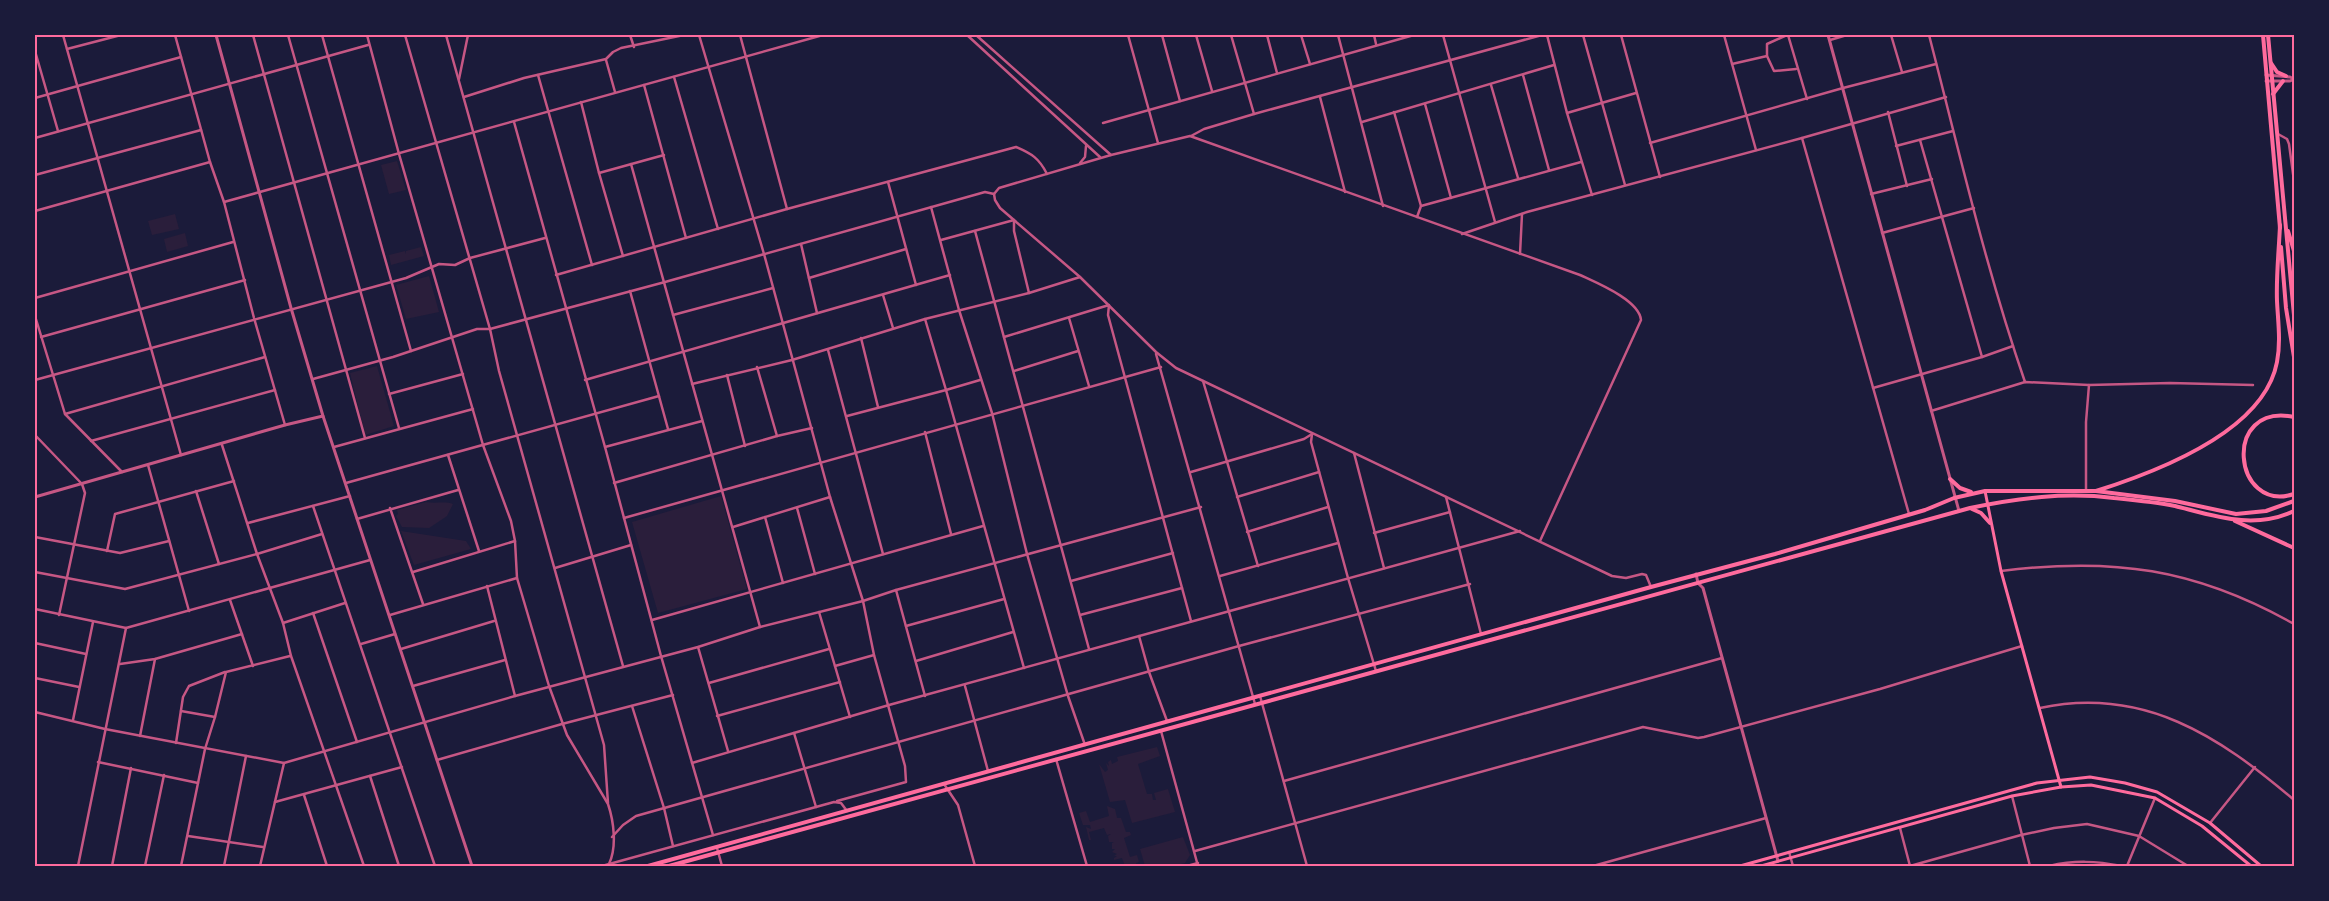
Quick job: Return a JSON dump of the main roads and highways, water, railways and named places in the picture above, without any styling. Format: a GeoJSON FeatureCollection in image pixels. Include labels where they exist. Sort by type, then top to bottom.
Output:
{"type":"FeatureCollection","features":[{"type":"Feature","properties":{"kind":"main road"},"geometry":{"type":"LineString","coordinates":[[2263,35],[2286,308],[2294,357]]}},
{"type":"Feature","properties":{"kind":"main road"},"geometry":{"type":"LineString","coordinates":[[2268,35],[2294,315]]}},
{"type":"Feature","properties":{"kind":"main road"},"geometry":{"type":"LineString","coordinates":[[2270,61],[2277,72],[2286,76]]}},
{"type":"Feature","properties":{"kind":"main road"},"geometry":{"type":"LineString","coordinates":[[2273,94],[2283,81]]}},
{"type":"Feature","properties":{"kind":"main road"},"geometry":{"type":"LineString","coordinates":[[2096,491],[2139,477],[2207,443],[2245,417],[2265,392],[2277,363],[2279,348],[2277,301],[2280,225]]}},
{"type":"Feature","properties":{"kind":"main road"},"geometry":{"type":"LineString","coordinates":[[2287,227],[2294,251]]}},
{"type":"Feature","properties":{"kind":"main road"},"geometry":{"type":"LineString","coordinates":[[2294,417],[2284,415],[2270,417],[2259,423],[2249,432],[2242,452],[2248,476],[2260,489],[2272,495],[2294,494]]}},
{"type":"Feature","properties":{"kind":"main road"},"geometry":{"type":"LineString","coordinates":[[1950,479],[1960,488],[1974,492]]}},
{"type":"Feature","properties":{"kind":"main road"},"geometry":{"type":"LineString","coordinates":[[1985,491],[2001,571],[2061,787]]}},
{"type":"Feature","properties":{"kind":"main road"},"geometry":{"type":"LineString","coordinates":[[648,866],[1482,636],[1696,574],[1775,554],[1909,515],[1974,492],[2096,491],[2166,500],[2228,513],[2247,514],[2266,511],[2294,501]]}},
{"type":"Feature","properties":{"kind":"main road"},"geometry":{"type":"LineString","coordinates":[[669,866],[1919,521],[1988,504],[2034,496],[2112,497],[2172,506],[2235,521],[2294,548]]}},
{"type":"Feature","properties":{"kind":"main road"},"geometry":{"type":"LineString","coordinates":[[1970,508],[1981,513],[1990,523]]}},
{"type":"Feature","properties":{"kind":"main road"},"geometry":{"type":"LineString","coordinates":[[2235,521],[2256,521],[2294,511]]}},
{"type":"Feature","properties":{"kind":"main road"},"geometry":{"type":"LineString","coordinates":[[1740,866],[2013,789],[2059,779],[2090,777],[2150,790],[2210,823],[2261,866]]}},
{"type":"Feature","properties":{"kind":"main road"},"geometry":{"type":"LineString","coordinates":[[1761,866],[2012,796],[2061,787],[2091,785],[2155,798],[2202,826],[2251,866]]}}]}
